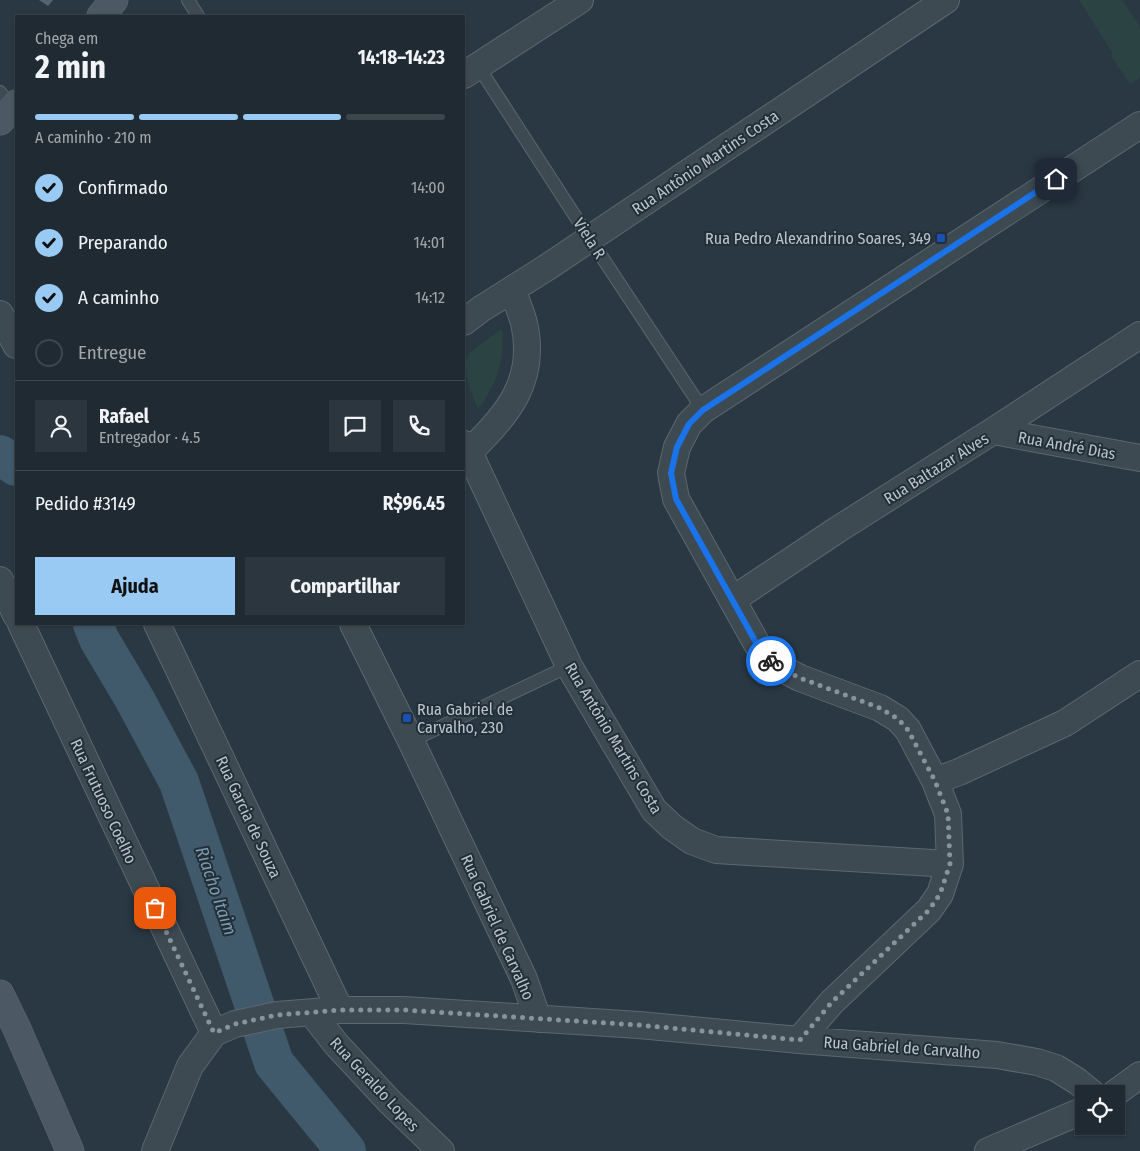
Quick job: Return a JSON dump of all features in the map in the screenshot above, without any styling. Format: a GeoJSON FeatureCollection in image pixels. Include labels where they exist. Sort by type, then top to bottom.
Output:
{"type":"FeatureCollection","features":[{"type":"Feature","properties":{"kind":"main road"},"geometry":{"type":"LineString","coordinates":[[102,15],[114,0]]}},
{"type":"Feature","properties":{"kind":"main road"},"geometry":{"type":"LineString","coordinates":[[0,994],[70,1151]]}},
{"type":"Feature","properties":{"kind":"street"},"geometry":{"type":"LineString","coordinates":[[471,70],[580,0]]}},
{"type":"Feature","properties":{"kind":"street","name":"Rua Antônio Martins Costa"},"geometry":{"type":"LineString","coordinates":[[465,321],[946,0]]}},
{"type":"Feature","properties":{"kind":"street"},"geometry":{"type":"LineString","coordinates":[[800,1040],[832,1002],[929,910],[940,894],[950,864],[948,814],[935,781],[908,730],[898,719],[880,708],[800,678],[775,665],[758,646],[676,499],[671,473],[677,447],[689,424],[703,410],[1140,125]]}},
{"type":"Feature","properties":{"kind":"street"},"geometry":{"type":"LineString","coordinates":[[466,448],[486,436],[509,408],[519,389],[526,367],[527,346],[524,322],[512,290]]}},
{"type":"Feature","properties":{"kind":"street"},"geometry":{"type":"LineString","coordinates":[[0,314],[15,343]]}},
{"type":"Feature","properties":{"kind":"street","name":"Rua Baltazar Alves"},"geometry":{"type":"LineString","coordinates":[[732,600],[837,530],[993,432],[1140,335]]}},
{"type":"Feature","properties":{"kind":"street","name":"Rua André Dias"},"geometry":{"type":"LineString","coordinates":[[993,432],[1140,458]]}},
{"type":"Feature","properties":{"kind":"street","name":"Rua Antônio Martins Costa"},"geometry":{"type":"LineString","coordinates":[[466,448],[570,666],[654,810],[672,827],[692,841],[716,850],[950,864]]}},
{"type":"Feature","properties":{"kind":"street"},"geometry":{"type":"LineString","coordinates":[[0,580],[15,613]]}},
{"type":"Feature","properties":{"kind":"street","name":"Rua Frutuoso Coelho"},"geometry":{"type":"LineString","coordinates":[[22,625],[224,1028]]}},
{"type":"Feature","properties":{"kind":"street","name":"Rua Garcia de Souza"},"geometry":{"type":"LineString","coordinates":[[157,625],[340,1010]]}},
{"type":"Feature","properties":{"kind":"street","name":"Rua Gabriel de Carvalho"},"geometry":{"type":"LineString","coordinates":[[353,625],[524,979],[538,1019],[638,1025],[800,1040],[997,1054],[1056,1068],[1082,1085]]}},
{"type":"Feature","properties":{"kind":"street"},"geometry":{"type":"LineString","coordinates":[[935,781],[1066,723],[1140,674]]}},
{"type":"Feature","properties":{"kind":"street"},"geometry":{"type":"LineString","coordinates":[[155,1151],[190,1066],[224,1028],[277,1015],[340,1010],[404,1010],[538,1019]]}},
{"type":"Feature","properties":{"kind":"street","name":"Rua Geraldo Lopes"},"geometry":{"type":"LineString","coordinates":[[312,1013],[336,1044],[390,1102],[441,1151]]}},
{"type":"Feature","properties":{"kind":"street"},"geometry":{"type":"LineString","coordinates":[[1125,1086],[1140,1075]]}},
{"type":"Feature","properties":{"kind":"street"},"geometry":{"type":"LineString","coordinates":[[988,1151],[1075,1114]]}},
{"type":"Feature","properties":{"kind":"lane"},"geometry":{"type":"LineString","coordinates":[[188,0],[197,15]]}},
{"type":"Feature","properties":{"kind":"lane","name":"Viela R"},"geometry":{"type":"LineString","coordinates":[[471,70],[590,239],[703,410]]}},
{"type":"Feature","properties":{"kind":"lane"},"geometry":{"type":"LineString","coordinates":[[411,741],[570,666]]}},
{"type":"Feature","properties":{"kind":"green space"},"geometry":{"type":"Polygon","coordinates":[[[1079,0],[1122,0],[1140,27],[1140,78],[1130,84],[1111,56],[1113,54],[1079,0]]]}},
{"type":"Feature","properties":{"kind":"green space"},"geometry":{"type":"Polygon","coordinates":[[[502,330],[503,341],[501,362],[494,382],[478,409],[467,380],[465,365],[467,358],[474,349],[502,330]]]}},
{"type":"Feature","properties":{"kind":"building"},"geometry":{"type":"Polygon","coordinates":[[[39,0],[53,0],[48,6],[39,0]]]}},
{"type":"Feature","properties":{"kind":"waterway","name":"Riacho Itaim"},"geometry":{"type":"LineString","coordinates":[[0,455],[15,465]]}},
{"type":"Feature","properties":{"kind":"waterway","name":"Riacho Itaim"},"geometry":{"type":"LineString","coordinates":[[93,625],[99,639],[134,698],[179,782],[274,1063],[346,1151]]}},
{"type":"Feature","properties":{"kind":"way so far"},"geometry":{"type":"LineString","coordinates":[[155,908],[214,1033],[235,1024],[277,1015],[340,1010],[404,1010],[638,1025],[800,1040],[832,1002],[929,910],[940,894],[950,864],[948,814],[935,781],[908,730],[898,719],[880,708],[800,678],[771,661]]}},
{"type":"Feature","properties":{"kind":"place","name":"Rua Pedro Alexandrino Soares, 349"},"geometry":{"type":"Point","coordinates":[941,238]}},
{"type":"Feature","properties":{"kind":"place","name":"Rua Gabriel de Carvalho, 230"},"geometry":{"type":"Point","coordinates":[407,718]}},
{"type":"Feature","properties":{"kind":"route"},"geometry":{"type":"LineString","coordinates":[[771,661],[758,646],[676,499],[671,473],[677,447],[689,424],[703,410],[1056,179]]}}]}
